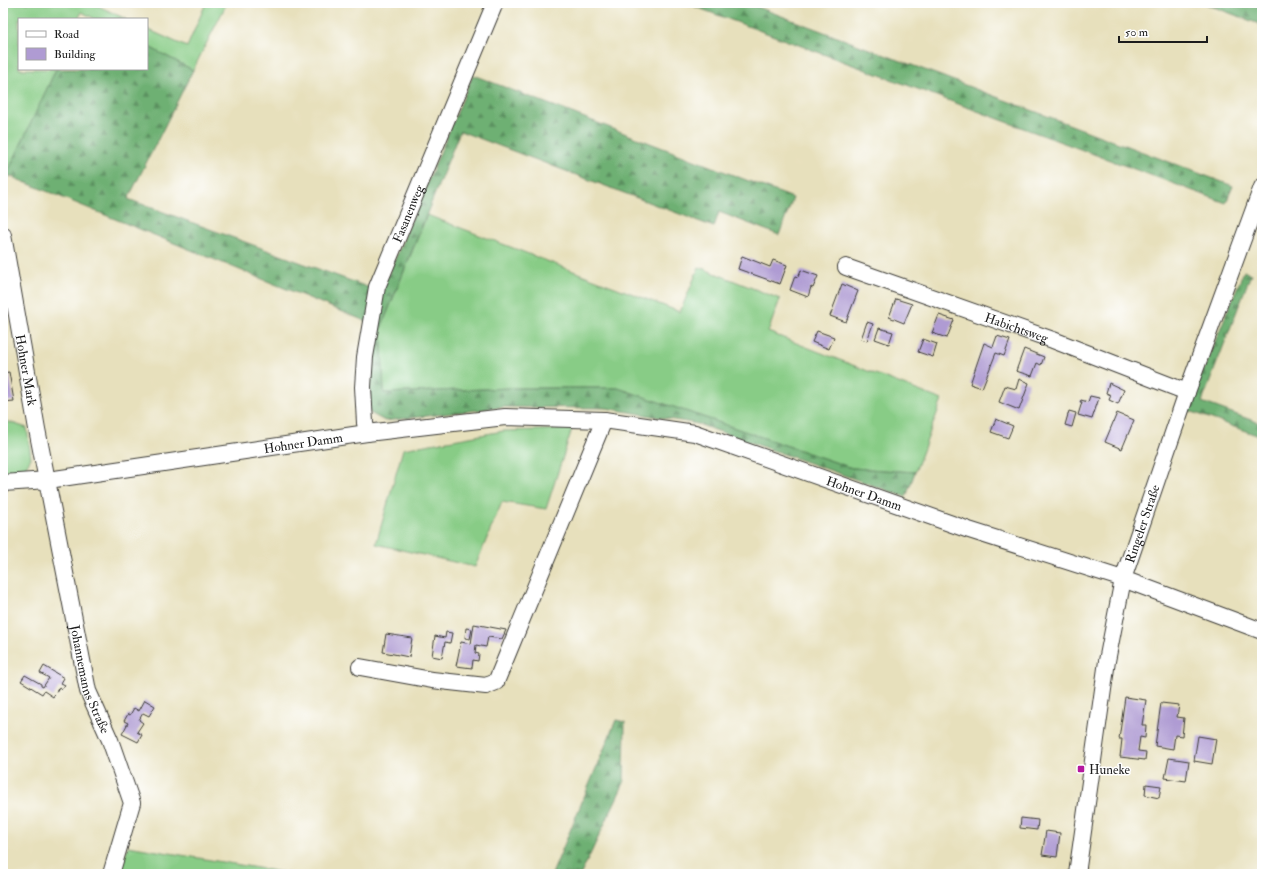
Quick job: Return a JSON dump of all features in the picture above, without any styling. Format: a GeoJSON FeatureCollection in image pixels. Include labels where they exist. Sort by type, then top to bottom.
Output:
{"type":"FeatureCollection","features":[{"type":"Feature","properties":{"kind":"street","name":"Fasanenweg"},"geometry":{"type":"LineString","coordinates":[[367,433],[363,387],[365,357],[377,287],[495,3]]}},
{"type":"Feature","properties":{"kind":"street","name":"Ringeler Straße"},"geometry":{"type":"LineString","coordinates":[[1077,874],[1107,661],[1123,579],[1187,392],[1262,187]]}},
{"type":"Feature","properties":{"kind":"street","name":"Hohner Mark"},"geometry":{"type":"LineString","coordinates":[[3,235],[48,480]]}},
{"type":"Feature","properties":{"kind":"street","name":"Habichtsweg"},"geometry":{"type":"LineString","coordinates":[[846,267],[1053,340],[1187,392]]}},
{"type":"Feature","properties":{"kind":"street","name":"Hohner Damm"},"geometry":{"type":"LineString","coordinates":[[3,483],[48,480],[367,433],[505,417],[604,420],[695,433],[969,530],[1123,579],[1262,630]]}},
{"type":"Feature","properties":{"kind":"street"},"geometry":{"type":"LineString","coordinates":[[360,667],[432,680],[486,686],[496,682],[604,420]]}},
{"type":"Feature","properties":{"kind":"street","name":"Johannemanns Straße"},"geometry":{"type":"LineString","coordinates":[[48,480],[88,691],[110,740],[132,803],[111,874]]}},
{"type":"Feature","properties":{"kind":"green space"},"geometry":{"type":"Polygon","coordinates":[[[3,3],[92,3],[124,18],[93,18],[82,12],[79,18],[18,18],[18,70],[56,70],[7,175],[3,159],[3,3]]]}},
{"type":"Feature","properties":{"kind":"green space"},"geometry":{"type":"Polygon","coordinates":[[[206,3],[227,3],[193,70],[148,47],[148,29],[187,47],[206,3]]]}},
{"type":"Feature","properties":{"kind":"green space"},"geometry":{"type":"Polygon","coordinates":[[[685,3],[747,3],[1233,186],[1226,203],[685,3]]]}},
{"type":"Feature","properties":{"kind":"green space"},"geometry":{"type":"Polygon","coordinates":[[[1203,3],[1262,3],[1262,25],[1203,3]]]}},
{"type":"Feature","properties":{"kind":"green space"},"geometry":{"type":"Polygon","coordinates":[[[148,47],[193,70],[128,199],[381,292],[473,75],[793,198],[779,235],[719,212],[714,227],[460,131],[381,328],[384,393],[511,388],[618,388],[852,468],[915,472],[906,497],[698,424],[606,408],[504,407],[385,421],[370,413],[369,384],[375,325],[7,175],[3,169],[3,159],[7,174],[56,70],[148,70],[148,47]]]}},
{"type":"Feature","properties":{"kind":"green space"},"geometry":{"type":"Polygon","coordinates":[[[427,215],[680,312],[699,267],[780,299],[768,332],[942,400],[915,472],[852,468],[618,388],[511,388],[384,393],[381,328],[427,215]]]}},
{"type":"Feature","properties":{"kind":"green space"},"geometry":{"type":"Polygon","coordinates":[[[1244,271],[1251,274],[1202,402],[1262,424],[1262,437],[1187,410],[1244,271]]]}},
{"type":"Feature","properties":{"kind":"green space"},"geometry":{"type":"Polygon","coordinates":[[[3,420],[27,428],[31,458],[24,470],[3,471],[3,420]]]}},
{"type":"Feature","properties":{"kind":"green space"},"geometry":{"type":"Polygon","coordinates":[[[572,429],[546,509],[502,502],[475,567],[376,544],[403,449],[503,431],[572,429]]]}},
{"type":"Feature","properties":{"kind":"green space"},"geometry":{"type":"Polygon","coordinates":[[[616,720],[625,722],[624,783],[581,874],[552,874],[616,720]]]}},
{"type":"Feature","properties":{"kind":"green space"},"geometry":{"type":"Polygon","coordinates":[[[128,846],[293,874],[120,874],[128,846]]]}},
{"type":"Feature","properties":{"kind":"building"},"geometry":{"type":"Polygon","coordinates":[[[742,256],[770,267],[773,260],[787,265],[780,284],[738,269],[742,256]]]}},
{"type":"Feature","properties":{"kind":"building"},"geometry":{"type":"Polygon","coordinates":[[[801,270],[818,276],[813,288],[811,287],[808,297],[790,290],[795,276],[798,277],[801,270]]]}},
{"type":"Feature","properties":{"kind":"building"},"geometry":{"type":"Polygon","coordinates":[[[842,284],[858,291],[846,322],[830,316],[842,284]]]}},
{"type":"Feature","properties":{"kind":"building"},"geometry":{"type":"Polygon","coordinates":[[[896,299],[912,304],[904,323],[889,317],[896,299]]]}},
{"type":"Feature","properties":{"kind":"building"},"geometry":{"type":"Polygon","coordinates":[[[939,315],[954,320],[947,338],[932,333],[939,315]]]}},
{"type":"Feature","properties":{"kind":"building"},"geometry":{"type":"Polygon","coordinates":[[[867,322],[873,324],[867,341],[861,339],[867,322]]]}},
{"type":"Feature","properties":{"kind":"building"},"geometry":{"type":"Polygon","coordinates":[[[879,328],[893,332],[889,344],[875,339],[879,328]]]}},
{"type":"Feature","properties":{"kind":"building"},"geometry":{"type":"Polygon","coordinates":[[[817,331],[834,337],[829,349],[812,342],[817,331]]]}},
{"type":"Feature","properties":{"kind":"building"},"geometry":{"type":"Polygon","coordinates":[[[997,336],[1010,340],[1004,356],[996,353],[982,388],[970,384],[984,343],[993,347],[997,336]]]}},
{"type":"Feature","properties":{"kind":"building"},"geometry":{"type":"Polygon","coordinates":[[[923,339],[937,344],[933,357],[918,352],[923,339]]]}},
{"type":"Feature","properties":{"kind":"building"},"geometry":{"type":"Polygon","coordinates":[[[1024,349],[1044,357],[1041,365],[1037,363],[1032,376],[1016,371],[1024,349]]]}},
{"type":"Feature","properties":{"kind":"building"},"geometry":{"type":"Polygon","coordinates":[[[9,372],[14,401],[3,402],[3,373],[9,372]]]}},
{"type":"Feature","properties":{"kind":"building"},"geometry":{"type":"Polygon","coordinates":[[[1019,379],[1029,383],[1019,410],[999,402],[1005,386],[1016,389],[1019,379]]]}},
{"type":"Feature","properties":{"kind":"building"},"geometry":{"type":"Polygon","coordinates":[[[1109,383],[1124,390],[1118,404],[1109,400],[1111,395],[1106,393],[1109,383]]]}},
{"type":"Feature","properties":{"kind":"building"},"geometry":{"type":"Polygon","coordinates":[[[1090,396],[1099,398],[1092,419],[1078,415],[1082,402],[1080,402],[1081,400],[1088,402],[1090,396]]]}},
{"type":"Feature","properties":{"kind":"building"},"geometry":{"type":"Polygon","coordinates":[[[1069,411],[1076,413],[1072,427],[1065,425],[1069,411]]]}},
{"type":"Feature","properties":{"kind":"building"},"geometry":{"type":"Polygon","coordinates":[[[1117,413],[1134,420],[1122,449],[1105,442],[1117,413]]]}},
{"type":"Feature","properties":{"kind":"building"},"geometry":{"type":"Polygon","coordinates":[[[996,419],[1013,426],[1008,438],[991,432],[996,419]]]}},
{"type":"Feature","properties":{"kind":"building"},"geometry":{"type":"Polygon","coordinates":[[[474,624],[506,630],[502,639],[488,637],[486,647],[476,645],[475,653],[479,654],[478,661],[473,660],[472,668],[456,666],[461,642],[471,644],[474,624]]]}},
{"type":"Feature","properties":{"kind":"building"},"geometry":{"type":"Polygon","coordinates":[[[466,628],[472,629],[470,639],[465,638],[466,628]]]}},
{"type":"Feature","properties":{"kind":"building"},"geometry":{"type":"Polygon","coordinates":[[[446,632],[452,633],[450,643],[445,642],[442,658],[432,656],[435,636],[445,638],[446,632]]]}},
{"type":"Feature","properties":{"kind":"building"},"geometry":{"type":"Polygon","coordinates":[[[386,634],[412,638],[409,657],[383,652],[386,634]]]}},
{"type":"Feature","properties":{"kind":"building"},"geometry":{"type":"Polygon","coordinates":[[[44,666],[64,678],[61,683],[65,685],[62,689],[59,687],[53,697],[44,691],[42,694],[21,681],[25,675],[41,684],[43,687],[49,678],[40,673],[44,666]]]}},
{"type":"Feature","properties":{"kind":"building"},"geometry":{"type":"Polygon","coordinates":[[[1125,697],[1146,700],[1142,725],[1146,725],[1145,738],[1140,737],[1138,751],[1146,752],[1145,760],[1120,757],[1122,739],[1119,739],[1125,697]]]}},
{"type":"Feature","properties":{"kind":"building"},"geometry":{"type":"Polygon","coordinates":[[[145,700],[155,706],[149,716],[143,713],[139,720],[143,723],[137,732],[142,735],[138,742],[122,734],[128,723],[124,721],[134,708],[139,711],[145,700]]]}},
{"type":"Feature","properties":{"kind":"building"},"geometry":{"type":"Polygon","coordinates":[[[1161,703],[1179,705],[1177,717],[1184,718],[1182,736],[1175,735],[1173,749],[1155,746],[1161,703]]]}},
{"type":"Feature","properties":{"kind":"building"},"geometry":{"type":"Polygon","coordinates":[[[1198,736],[1216,739],[1212,764],[1194,761],[1198,736]]]}},
{"type":"Feature","properties":{"kind":"building"},"geometry":{"type":"Polygon","coordinates":[[[1169,758],[1189,761],[1186,781],[1165,778],[1169,758]]]}},
{"type":"Feature","properties":{"kind":"building"},"geometry":{"type":"Polygon","coordinates":[[[1146,784],[1161,786],[1159,798],[1145,795],[1146,784]]]}},
{"type":"Feature","properties":{"kind":"building"},"geometry":{"type":"Polygon","coordinates":[[[1021,818],[1038,820],[1037,830],[1020,828],[1021,818]]]}},
{"type":"Feature","properties":{"kind":"building"},"geometry":{"type":"Polygon","coordinates":[[[1046,831],[1060,833],[1057,857],[1042,855],[1046,831]]]}},
{"type":"Feature","properties":{"kind":"place","name":"Huneke"},"geometry":{"type":"Point","coordinates":[1081,769]}}]}
